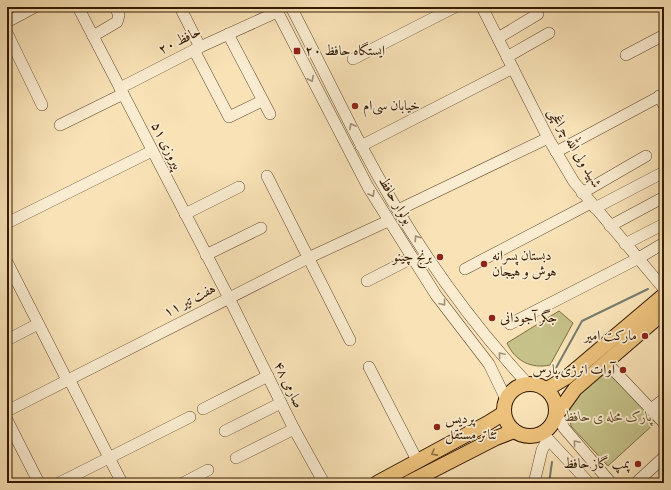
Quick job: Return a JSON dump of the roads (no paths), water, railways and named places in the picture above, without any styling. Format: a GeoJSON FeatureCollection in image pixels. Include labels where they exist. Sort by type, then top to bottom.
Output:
{"type":"FeatureCollection","features":[{"type":"Feature","properties":{"kind":"main road"},"geometry":{"type":"LineString","coordinates":[[547,389],[567,377],[664,295]]}},
{"type":"Feature","properties":{"kind":"main road"},"geometry":{"type":"LineString","coordinates":[[505,406],[509,426],[514,431],[526,436],[544,437],[556,414],[575,388],[664,312]]}},
{"type":"Feature","properties":{"kind":"main road"},"geometry":{"type":"LineString","coordinates":[[377,483],[488,424],[505,406],[515,389],[527,384],[541,385],[547,389],[555,400],[556,414]]}},
{"type":"Feature","properties":{"kind":"main road"},"geometry":{"type":"LineString","coordinates":[[408,483],[426,479],[496,438],[514,431]]}},
{"type":"Feature","properties":{"kind":"street"},"geometry":{"type":"LineString","coordinates":[[7,22],[35,7]]}},
{"type":"Feature","properties":{"kind":"street","name":"پیروزی ۵۱"},"geometry":{"type":"LineString","coordinates":[[78,7],[229,298]]}},
{"type":"Feature","properties":{"kind":"street"},"geometry":{"type":"LineString","coordinates":[[93,36],[117,22],[119,15],[115,7]]}},
{"type":"Feature","properties":{"kind":"street"},"geometry":{"type":"LineString","coordinates":[[180,7],[197,49],[229,117],[262,101]]}},
{"type":"Feature","properties":{"kind":"street","name":"بولوار حافظ"},"geometry":{"type":"LineString","coordinates":[[291,7],[362,146],[398,210],[448,286],[501,355],[527,384]]}},
{"type":"Feature","properties":{"kind":"street"},"geometry":{"type":"LineString","coordinates":[[353,59],[455,7]]}},
{"type":"Feature","properties":{"kind":"street","name":"شهید ولی الله چراغچی"},"geometry":{"type":"LineString","coordinates":[[482,7],[548,138],[582,193],[664,289]]}},
{"type":"Feature","properties":{"kind":"street","name":"حافظ ۲۰"},"geometry":{"type":"LineString","coordinates":[[60,125],[197,49],[276,9]]}},
{"type":"Feature","properties":{"kind":"street","name":"بولوار حافظ"},"geometry":{"type":"LineString","coordinates":[[276,9],[350,154],[388,221],[436,295],[489,364],[505,406]]}},
{"type":"Feature","properties":{"kind":"street"},"geometry":{"type":"LineString","coordinates":[[498,38],[538,14]]}},
{"type":"Feature","properties":{"kind":"street"},"geometry":{"type":"LineString","coordinates":[[7,33],[42,105]]}},
{"type":"Feature","properties":{"kind":"street"},"geometry":{"type":"LineString","coordinates":[[507,57],[549,33]]}},
{"type":"Feature","properties":{"kind":"street"},"geometry":{"type":"LineString","coordinates":[[228,34],[270,114]]}},
{"type":"Feature","properties":{"kind":"street"},"geometry":{"type":"LineString","coordinates":[[626,55],[664,35]]}},
{"type":"Feature","properties":{"kind":"street"},"geometry":{"type":"LineString","coordinates":[[362,146],[513,68]]}},
{"type":"Feature","properties":{"kind":"street"},"geometry":{"type":"LineString","coordinates":[[556,152],[662,98]]}},
{"type":"Feature","properties":{"kind":"street"},"geometry":{"type":"LineString","coordinates":[[398,210],[548,138]]}},
{"type":"Feature","properties":{"kind":"street"},"geometry":{"type":"LineString","coordinates":[[7,223],[152,151]]}},
{"type":"Feature","properties":{"kind":"street"},"geometry":{"type":"LineString","coordinates":[[582,193],[646,156]]}},
{"type":"Feature","properties":{"kind":"street"},"geometry":{"type":"LineString","coordinates":[[465,269],[664,172]]}},
{"type":"Feature","properties":{"kind":"street"},"geometry":{"type":"LineString","coordinates":[[267,176],[350,340]]}},
{"type":"Feature","properties":{"kind":"street"},"geometry":{"type":"LineString","coordinates":[[185,214],[239,187]]}},
{"type":"Feature","properties":{"kind":"street"},"geometry":{"type":"LineString","coordinates":[[610,226],[664,197]]}},
{"type":"Feature","properties":{"kind":"street","name":"هفت تیر ۱۱"},"geometry":{"type":"LineString","coordinates":[[7,411],[308,258],[388,221]]}},
{"type":"Feature","properties":{"kind":"street"},"geometry":{"type":"LineString","coordinates":[[625,244],[664,224]]}},
{"type":"Feature","properties":{"kind":"street"},"geometry":{"type":"LineString","coordinates":[[206,255],[261,228]]}},
{"type":"Feature","properties":{"kind":"street"},"geometry":{"type":"LineString","coordinates":[[510,324],[637,259],[664,242]]}},
{"type":"Feature","properties":{"kind":"street"},"geometry":{"type":"LineString","coordinates":[[367,280],[412,258]]}},
{"type":"Feature","properties":{"kind":"street"},"geometry":{"type":"LineString","coordinates":[[9,269],[122,483]]}},
{"type":"Feature","properties":{"kind":"street","name":"صارمی ۴۸"},"geometry":{"type":"LineString","coordinates":[[229,298],[294,429],[324,483]]}},
{"type":"Feature","properties":{"kind":"street"},"geometry":{"type":"LineString","coordinates":[[7,340],[38,324]]}},
{"type":"Feature","properties":{"kind":"street"},"geometry":{"type":"LineString","coordinates":[[606,362],[664,423]]}},
{"type":"Feature","properties":{"kind":"street"},"geometry":{"type":"LineString","coordinates":[[369,367],[418,462]]}},
{"type":"Feature","properties":{"kind":"street"},"geometry":{"type":"LineString","coordinates":[[203,409],[268,376]]}},
{"type":"Feature","properties":{"kind":"street"},"geometry":{"type":"LineString","coordinates":[[651,409],[664,399]]}},
{"type":"Feature","properties":{"kind":"street"},"geometry":{"type":"LineString","coordinates":[[225,431],[281,403]]}},
{"type":"Feature","properties":{"kind":"street"},"geometry":{"type":"LineString","coordinates":[[556,414],[564,428],[611,483]]}},
{"type":"Feature","properties":{"kind":"street"},"geometry":{"type":"LineString","coordinates":[[59,483],[190,417]]}},
{"type":"Feature","properties":{"kind":"street"},"geometry":{"type":"LineString","coordinates":[[7,420],[39,483]]}},
{"type":"Feature","properties":{"kind":"street"},"geometry":{"type":"LineString","coordinates":[[236,458],[294,429]]}},
{"type":"Feature","properties":{"kind":"street"},"geometry":{"type":"LineString","coordinates":[[534,483],[544,437]]}},
{"type":"Feature","properties":{"kind":"street"},"geometry":{"type":"LineString","coordinates":[[544,437],[589,483]]}},
{"type":"Feature","properties":{"kind":"street"},"geometry":{"type":"LineString","coordinates":[[638,481],[664,457]]}},
{"type":"Feature","properties":{"kind":"street"},"geometry":{"type":"LineString","coordinates":[[183,483],[208,470]]}},
{"type":"Feature","properties":{"kind":"waterway"},"geometry":{"type":"LineString","coordinates":[[556,368],[582,321],[648,289]]}},
{"type":"Feature","properties":{"kind":"waterway"},"geometry":{"type":"LineString","coordinates":[[549,483],[552,462]]}},
{"type":"Feature","properties":{"kind":"place","name":"ایستگاه حافظ ۲۰"},"geometry":{"type":"Point","coordinates":[297,51]}},
{"type":"Feature","properties":{"kind":"place","name":"خیابان سی‌ام"},"geometry":{"type":"Point","coordinates":[355,106]}},
{"type":"Feature","properties":{"kind":"place","name":"برنج چینو"},"geometry":{"type":"Point","coordinates":[440,257]}},
{"type":"Feature","properties":{"kind":"place","name":"دبستان پسرانه هوش و هیجان"},"geometry":{"type":"Point","coordinates":[484,264]}},
{"type":"Feature","properties":{"kind":"place","name":"جگر آجودانی"},"geometry":{"type":"Point","coordinates":[492,318]}},
{"type":"Feature","properties":{"kind":"place","name":"مارکت امیر"},"geometry":{"type":"Point","coordinates":[645,336]}},
{"type":"Feature","properties":{"kind":"place","name":"آوات انرژی پارس"},"geometry":{"type":"Point","coordinates":[623,370]}},
{"type":"Feature","properties":{"kind":"place","name":"پردیس تئاتر مستقل"},"geometry":{"type":"Point","coordinates":[437,427]}},
{"type":"Feature","properties":{"kind":"place","name":"پمپ گاز حافظ"},"geometry":{"type":"Point","coordinates":[638,464]}},
{"type":"Feature","properties":{"kind":"park label","name":"پارک محله ی حافظ"},"geometry":{"type":"Point","coordinates":[608,417]}}]}
